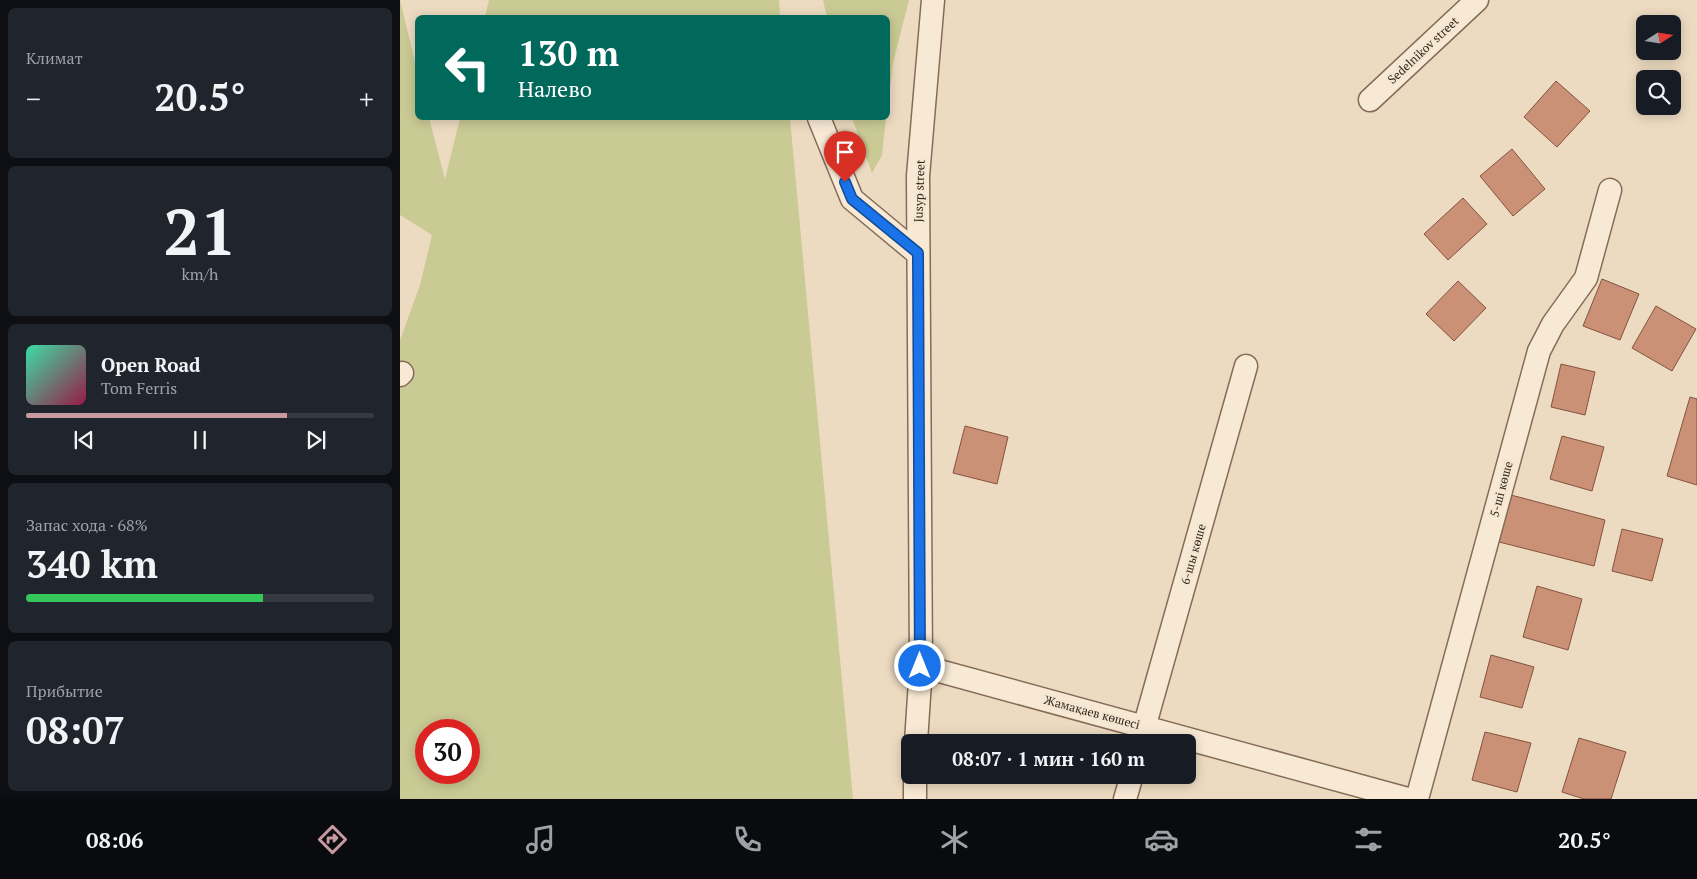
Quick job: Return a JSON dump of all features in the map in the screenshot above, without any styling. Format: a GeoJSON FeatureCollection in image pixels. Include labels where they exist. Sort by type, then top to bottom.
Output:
{"type":"FeatureCollection","features":[{"type":"Feature","properties":{"kind":"street","name":"Jusyp street"},"geometry":{"type":"LineString","coordinates":[[916,734],[920,666],[918,176],[933,0]]}},
{"type":"Feature","properties":{"kind":"street","name":"Sedelnikov street"},"geometry":{"type":"LineString","coordinates":[[1370,100],[1477,0]]}},
{"type":"Feature","properties":{"kind":"street"},"geometry":{"type":"LineString","coordinates":[[820,120],[852,199],[918,253]]}},
{"type":"Feature","properties":{"kind":"street","name":"5-ші көше"},"geometry":{"type":"LineString","coordinates":[[1417,799],[1539,351],[1553,324],[1586,278],[1610,190]]}},
{"type":"Feature","properties":{"kind":"street","name":"6-шы көше"},"geometry":{"type":"LineString","coordinates":[[1143,734],[1246,366]]}},
{"type":"Feature","properties":{"kind":"street","name":"Жамақаев көшесі"},"geometry":{"type":"LineString","coordinates":[[920,666],[1143,734]]}},
{"type":"Feature","properties":{"kind":"street","name":"Жамақаев көшесі"},"geometry":{"type":"LineString","coordinates":[[1196,747],[1408,799]]}},
{"type":"Feature","properties":{"kind":"street"},"geometry":{"type":"LineString","coordinates":[[915,784],[915,799]]}},
{"type":"Feature","properties":{"kind":"street"},"geometry":{"type":"LineString","coordinates":[[1125,799],[1129,784]]}},
{"type":"Feature","properties":{"kind":"green space"},"geometry":{"type":"Polygon","coordinates":[[[400,0],[415,62],[415,120],[430,120],[445,179],[460,120],[790,120],[853,799],[400,799],[400,340],[420,285],[432,235],[400,215],[400,0]]]}},
{"type":"Feature","properties":{"kind":"green space"},"geometry":{"type":"Polygon","coordinates":[[[489,0],[779,0],[780,15],[485,15],[489,0]]]}},
{"type":"Feature","properties":{"kind":"green space"},"geometry":{"type":"Polygon","coordinates":[[[823,0],[909,0],[893,63],[890,89],[890,15],[827,15],[823,0]]]}},
{"type":"Feature","properties":{"kind":"green space"},"geometry":{"type":"Polygon","coordinates":[[[853,120],[886,120],[882,155],[872,173],[853,120]]]}},
{"type":"Feature","properties":{"kind":"building"},"geometry":{"type":"Polygon","coordinates":[[[1556,81],[1590,111],[1557,147],[1524,117],[1556,81]]]}},
{"type":"Feature","properties":{"kind":"building"},"geometry":{"type":"Polygon","coordinates":[[[1512,149],[1545,189],[1513,216],[1480,176],[1512,149]]]}},
{"type":"Feature","properties":{"kind":"building"},"geometry":{"type":"Polygon","coordinates":[[[1463,198],[1487,224],[1448,260],[1424,234],[1463,198]]]}},
{"type":"Feature","properties":{"kind":"building"},"geometry":{"type":"Polygon","coordinates":[[[1602,279],[1639,294],[1620,340],[1583,326],[1602,279]]]}},
{"type":"Feature","properties":{"kind":"building"},"geometry":{"type":"Polygon","coordinates":[[[1458,281],[1486,308],[1454,341],[1426,314],[1458,281]]]}},
{"type":"Feature","properties":{"kind":"building"},"geometry":{"type":"Polygon","coordinates":[[[1656,306],[1696,329],[1672,371],[1632,348],[1656,306]]]}},
{"type":"Feature","properties":{"kind":"building"},"geometry":{"type":"Polygon","coordinates":[[[1561,364],[1595,372],[1585,415],[1551,407],[1561,364]]]}},
{"type":"Feature","properties":{"kind":"building"},"geometry":{"type":"Polygon","coordinates":[[[1690,397],[1697,399],[1697,485],[1667,476],[1690,397]]]}},
{"type":"Feature","properties":{"kind":"building"},"geometry":{"type":"Polygon","coordinates":[[[965,426],[1008,437],[997,484],[953,473],[965,426]]]}},
{"type":"Feature","properties":{"kind":"building"},"geometry":{"type":"Polygon","coordinates":[[[1562,436],[1604,447],[1592,491],[1550,479],[1562,436]]]}},
{"type":"Feature","properties":{"kind":"building"},"geometry":{"type":"Polygon","coordinates":[[[1511,495],[1605,520],[1594,566],[1499,542],[1511,495]]]}},
{"type":"Feature","properties":{"kind":"building"},"geometry":{"type":"Polygon","coordinates":[[[1622,529],[1663,539],[1652,581],[1612,571],[1622,529]]]}},
{"type":"Feature","properties":{"kind":"building"},"geometry":{"type":"Polygon","coordinates":[[[1537,586],[1582,599],[1568,650],[1523,637],[1537,586]]]}},
{"type":"Feature","properties":{"kind":"building"},"geometry":{"type":"Polygon","coordinates":[[[1491,655],[1534,667],[1522,708],[1480,697],[1491,655]]]}},
{"type":"Feature","properties":{"kind":"building"},"geometry":{"type":"Polygon","coordinates":[[[1485,732],[1531,743],[1517,792],[1472,780],[1485,732]]]}},
{"type":"Feature","properties":{"kind":"building"},"geometry":{"type":"Polygon","coordinates":[[[1579,738],[1626,752],[1611,799],[1584,799],[1562,792],[1579,738]]]}},
{"type":"Feature","properties":{"kind":"route"},"geometry":{"type":"LineString","coordinates":[[845,182],[852,199],[918,253],[920,666]]}}]}
